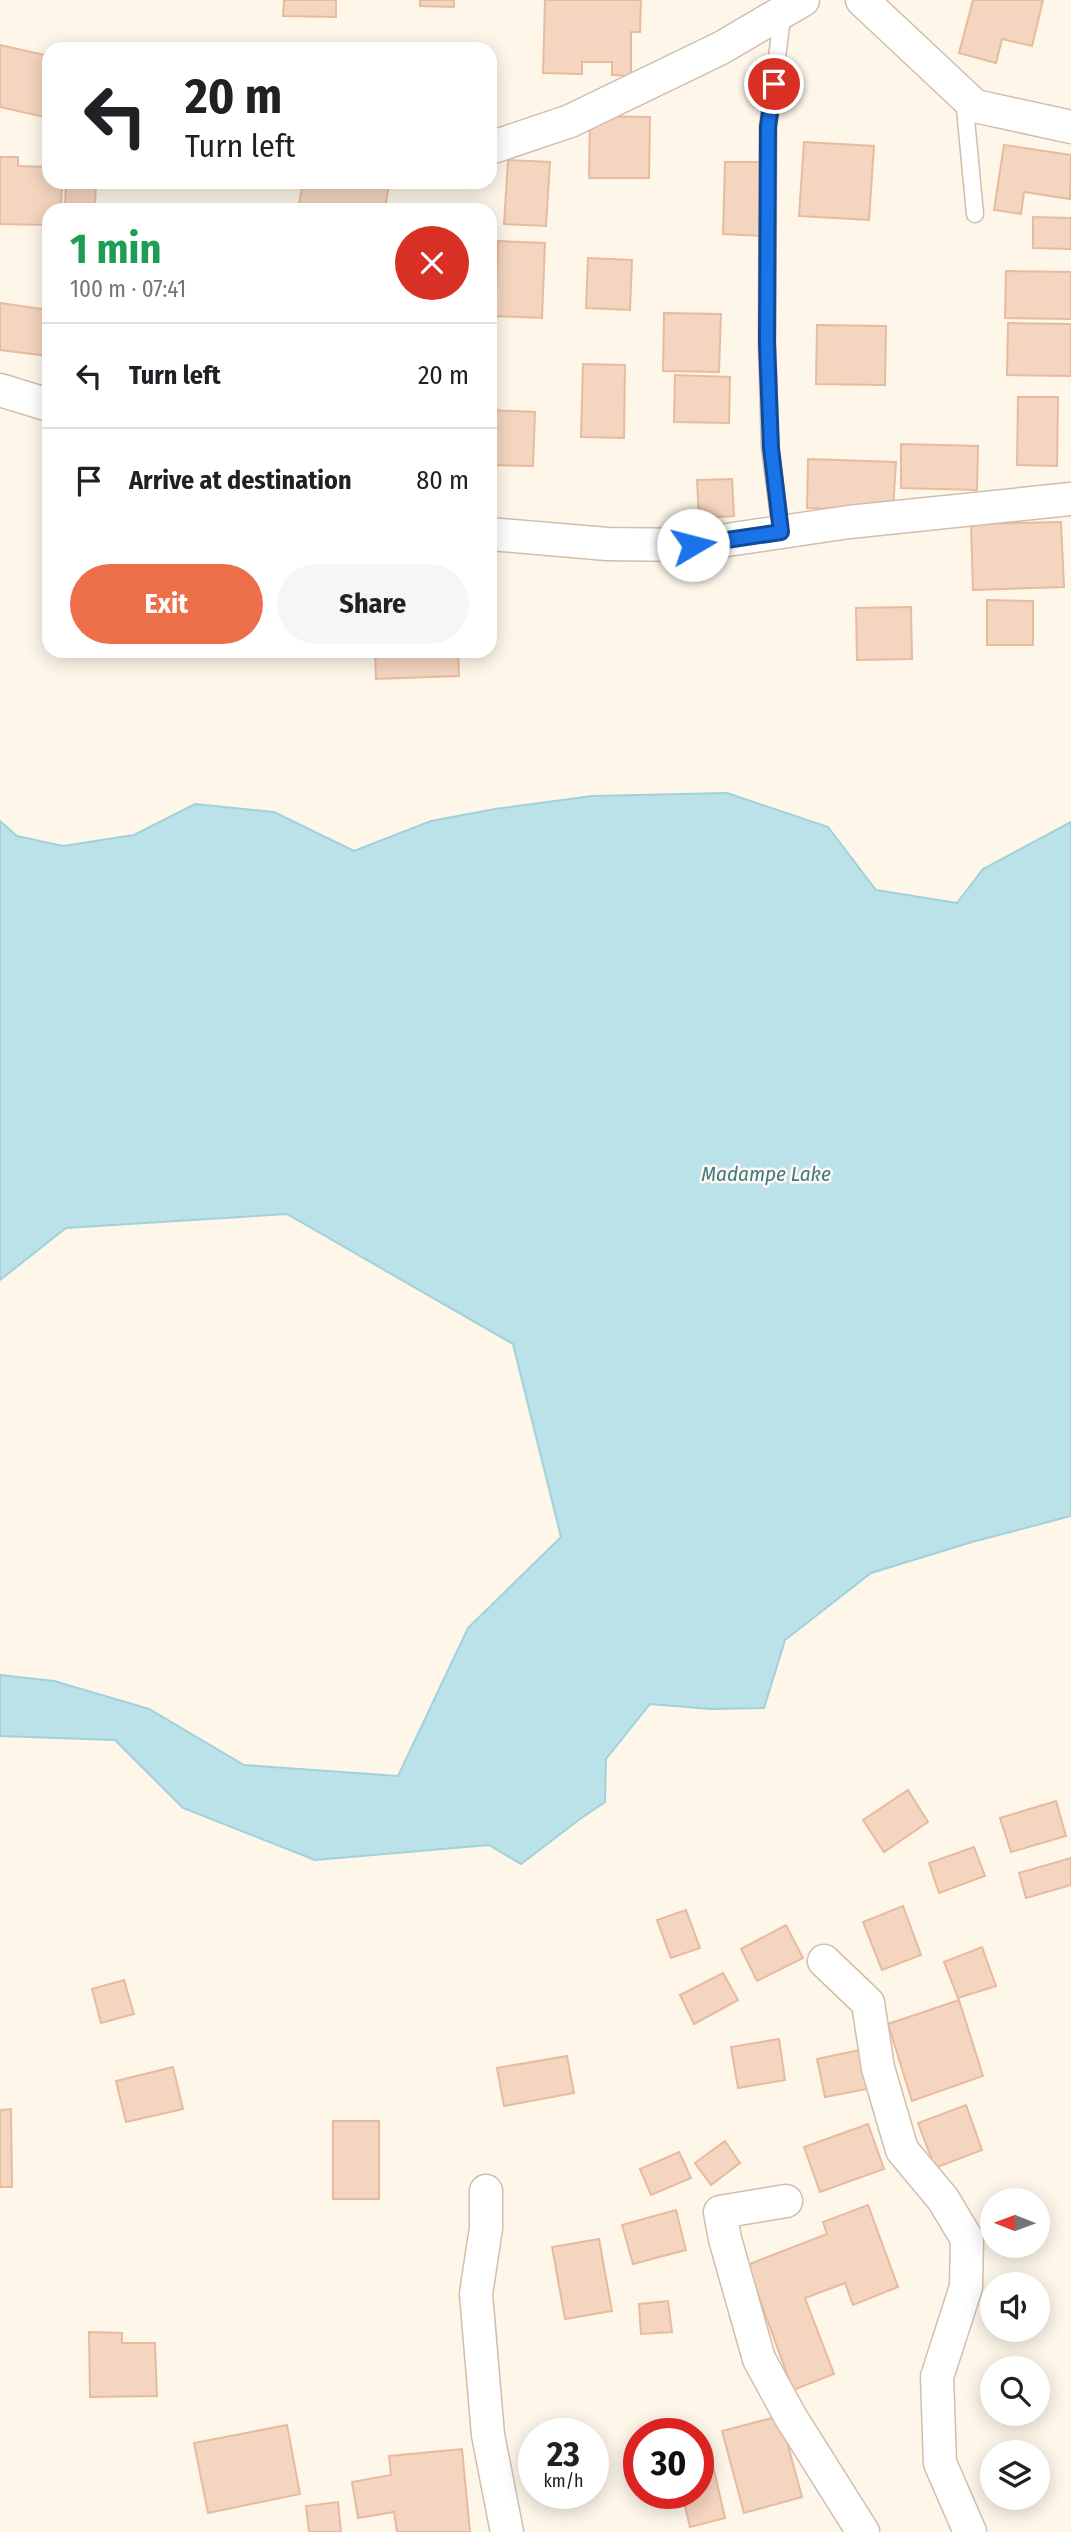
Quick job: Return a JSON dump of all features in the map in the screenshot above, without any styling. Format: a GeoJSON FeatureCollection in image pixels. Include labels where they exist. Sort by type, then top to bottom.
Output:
{"type":"FeatureCollection","features":[{"type":"Feature","properties":{"kind":"street"},"geometry":{"type":"LineString","coordinates":[[862,0],[975,106],[1071,127]]}},
{"type":"Feature","properties":{"kind":"street"},"geometry":{"type":"LineString","coordinates":[[497,146],[570,121],[721,48],[793,6]]}},
{"type":"Feature","properties":{"kind":"street"},"geometry":{"type":"LineString","coordinates":[[0,390],[42,403]]}},
{"type":"Feature","properties":{"kind":"street"},"geometry":{"type":"LineString","coordinates":[[497,535],[607,544],[693,545],[781,532],[1071,499]]}},
{"type":"Feature","properties":{"kind":"street"},"geometry":{"type":"LineString","coordinates":[[824,1961],[868,2003],[878,2068],[901,2150],[943,2199],[967,2239],[966,2287],[937,2377],[940,2463],[970,2532]]}},
{"type":"Feature","properties":{"kind":"street"},"geometry":{"type":"LineString","coordinates":[[486,2191],[486,2228],[476,2294],[488,2435],[507,2532]]}},
{"type":"Feature","properties":{"kind":"street"},"geometry":{"type":"LineString","coordinates":[[786,2201],[720,2212],[725,2239],[759,2360],[790,2416],[863,2532]]}},
{"type":"Feature","properties":{"kind":"lane"},"geometry":{"type":"LineString","coordinates":[[781,532],[771,448],[767,343],[768,127],[793,6]]}},
{"type":"Feature","properties":{"kind":"lane"},"geometry":{"type":"LineString","coordinates":[[963,95],[975,214]]}},
{"type":"Feature","properties":{"kind":"water","name":"Madampe Lake"},"geometry":{"type":"Polygon","coordinates":[[[727,793],[828,827],[876,890],[957,903],[983,869],[1071,822],[1071,1516],[972,1542],[871,1573],[785,1640],[764,1708],[710,1709],[650,1704],[606,1759],[605,1802],[521,1864],[489,1845],[315,1860],[183,1808],[115,1740],[0,1736],[0,1675],[54,1681],[149,1709],[244,1765],[398,1776],[468,1628],[561,1537],[513,1344],[287,1214],[66,1228],[0,1280],[0,821],[17,836],[63,846],[134,835],[195,804],[274,812],[354,851],[431,821],[495,809],[592,796],[727,793]]]}},
{"type":"Feature","properties":{"kind":"building"},"geometry":{"type":"Polygon","coordinates":[[[284,0],[336,0],[336,17],[283,16],[284,0]]]}},
{"type":"Feature","properties":{"kind":"building"},"geometry":{"type":"Polygon","coordinates":[[[420,0],[454,0],[454,7],[420,6],[420,0]]]}},
{"type":"Feature","properties":{"kind":"building"},"geometry":{"type":"Polygon","coordinates":[[[545,0],[641,0],[640,32],[631,32],[631,76],[612,75],[612,62],[582,62],[582,74],[543,73],[545,0]]]}},
{"type":"Feature","properties":{"kind":"building"},"geometry":{"type":"Polygon","coordinates":[[[973,0],[1043,0],[1032,46],[1002,39],[996,63],[959,53],[973,0]]]}},
{"type":"Feature","properties":{"kind":"building"},"geometry":{"type":"Polygon","coordinates":[[[0,45],[42,54],[42,116],[0,107],[0,45]]]}},
{"type":"Feature","properties":{"kind":"building"},"geometry":{"type":"Polygon","coordinates":[[[590,116],[650,117],[649,178],[589,178],[590,116]]]}},
{"type":"Feature","properties":{"kind":"building"},"geometry":{"type":"Polygon","coordinates":[[[804,142],[874,146],[869,220],[799,216],[804,142]]]}},
{"type":"Feature","properties":{"kind":"building"},"geometry":{"type":"Polygon","coordinates":[[[1004,145],[1071,155],[1070,199],[1024,192],[1021,214],[994,210],[1004,145]]]}},
{"type":"Feature","properties":{"kind":"building"},"geometry":{"type":"Polygon","coordinates":[[[0,157],[18,157],[18,166],[42,167],[42,189],[62,189],[61,203],[42,203],[42,225],[0,224],[0,157]]]}},
{"type":"Feature","properties":{"kind":"building"},"geometry":{"type":"Polygon","coordinates":[[[508,160],[550,162],[546,226],[504,224],[508,160]]]}},
{"type":"Feature","properties":{"kind":"building"},"geometry":{"type":"Polygon","coordinates":[[[725,162],[765,162],[762,236],[723,234],[725,162]]]}},
{"type":"Feature","properties":{"kind":"building"},"geometry":{"type":"Polygon","coordinates":[[[66,189],[96,189],[95,203],[65,203],[66,189]]]}},
{"type":"Feature","properties":{"kind":"building"},"geometry":{"type":"Polygon","coordinates":[[[302,189],[388,189],[386,203],[299,203],[302,189]]]}},
{"type":"Feature","properties":{"kind":"building"},"geometry":{"type":"Polygon","coordinates":[[[1033,217],[1071,218],[1071,249],[1033,248],[1033,217]]]}},
{"type":"Feature","properties":{"kind":"building"},"geometry":{"type":"Polygon","coordinates":[[[498,241],[545,243],[542,318],[497,316],[498,241]]]}},
{"type":"Feature","properties":{"kind":"building"},"geometry":{"type":"Polygon","coordinates":[[[588,258],[632,260],[630,310],[586,308],[588,258]]]}},
{"type":"Feature","properties":{"kind":"building"},"geometry":{"type":"Polygon","coordinates":[[[1006,271],[1071,272],[1071,319],[1005,318],[1006,271]]]}},
{"type":"Feature","properties":{"kind":"building"},"geometry":{"type":"Polygon","coordinates":[[[0,303],[42,309],[42,355],[0,350],[0,303]]]}},
{"type":"Feature","properties":{"kind":"building"},"geometry":{"type":"Polygon","coordinates":[[[664,313],[721,314],[719,372],[663,371],[664,313]]]}},
{"type":"Feature","properties":{"kind":"building"},"geometry":{"type":"Polygon","coordinates":[[[1008,323],[1071,324],[1071,376],[1007,375],[1008,323]]]}},
{"type":"Feature","properties":{"kind":"building"},"geometry":{"type":"Polygon","coordinates":[[[817,325],[886,326],[885,385],[816,384],[817,325]]]}},
{"type":"Feature","properties":{"kind":"building"},"geometry":{"type":"Polygon","coordinates":[[[583,364],[625,365],[624,438],[581,437],[583,364]]]}},
{"type":"Feature","properties":{"kind":"building"},"geometry":{"type":"Polygon","coordinates":[[[675,375],[730,377],[729,423],[674,422],[675,375]]]}},
{"type":"Feature","properties":{"kind":"building"},"geometry":{"type":"Polygon","coordinates":[[[1018,397],[1058,397],[1057,466],[1017,465],[1018,397]]]}},
{"type":"Feature","properties":{"kind":"building"},"geometry":{"type":"Polygon","coordinates":[[[497,410],[535,412],[533,466],[497,465],[497,410]]]}},
{"type":"Feature","properties":{"kind":"building"},"geometry":{"type":"Polygon","coordinates":[[[901,444],[978,446],[977,490],[901,488],[901,444]]]}},
{"type":"Feature","properties":{"kind":"building"},"geometry":{"type":"Polygon","coordinates":[[[808,459],[896,462],[893,511],[807,508],[808,459]]]}},
{"type":"Feature","properties":{"kind":"building"},"geometry":{"type":"Polygon","coordinates":[[[732,479],[734,516],[699,518],[697,480],[732,479]]]}},
{"type":"Feature","properties":{"kind":"building"},"geometry":{"type":"Polygon","coordinates":[[[1061,522],[1064,587],[973,590],[971,524],[1061,522]]]}},
{"type":"Feature","properties":{"kind":"building"},"geometry":{"type":"Polygon","coordinates":[[[987,600],[1033,601],[1033,645],[987,645],[987,600]]]}},
{"type":"Feature","properties":{"kind":"building"},"geometry":{"type":"Polygon","coordinates":[[[911,607],[912,659],[857,660],[856,608],[911,607]]]}},
{"type":"Feature","properties":{"kind":"building"},"geometry":{"type":"Polygon","coordinates":[[[375,658],[458,658],[459,676],[376,679],[375,658]]]}},
{"type":"Feature","properties":{"kind":"building"},"geometry":{"type":"Polygon","coordinates":[[[908,1790],[928,1822],[884,1852],[863,1820],[908,1790]]]}},
{"type":"Feature","properties":{"kind":"building"},"geometry":{"type":"Polygon","coordinates":[[[1056,1801],[1066,1836],[1011,1852],[1000,1818],[1056,1801]]]}},
{"type":"Feature","properties":{"kind":"building"},"geometry":{"type":"Polygon","coordinates":[[[974,1847],[985,1876],[939,1893],[929,1863],[974,1847]]]}},
{"type":"Feature","properties":{"kind":"building"},"geometry":{"type":"Polygon","coordinates":[[[1071,1858],[1071,1885],[1026,1898],[1019,1873],[1071,1858]]]}},
{"type":"Feature","properties":{"kind":"building"},"geometry":{"type":"Polygon","coordinates":[[[903,1906],[921,1955],[882,1970],[863,1922],[903,1906]]]}},
{"type":"Feature","properties":{"kind":"building"},"geometry":{"type":"Polygon","coordinates":[[[686,1910],[700,1948],[671,1958],[657,1920],[686,1910]]]}},
{"type":"Feature","properties":{"kind":"building"},"geometry":{"type":"Polygon","coordinates":[[[786,1925],[803,1958],[757,1981],[741,1949],[786,1925]]]}},
{"type":"Feature","properties":{"kind":"building"},"geometry":{"type":"Polygon","coordinates":[[[982,1947],[996,1986],[958,1998],[944,1962],[982,1947]]]}},
{"type":"Feature","properties":{"kind":"building"},"geometry":{"type":"Polygon","coordinates":[[[723,1973],[738,2000],[694,2024],[680,1995],[723,1973]]]}},
{"type":"Feature","properties":{"kind":"building"},"geometry":{"type":"Polygon","coordinates":[[[124,1980],[134,2014],[101,2023],[92,1989],[124,1980]]]}},
{"type":"Feature","properties":{"kind":"building"},"geometry":{"type":"Polygon","coordinates":[[[959,2000],[983,2076],[912,2101],[888,2024],[959,2000]]]}},
{"type":"Feature","properties":{"kind":"building"},"geometry":{"type":"Polygon","coordinates":[[[779,2039],[785,2080],[738,2088],[731,2047],[779,2039]]]}},
{"type":"Feature","properties":{"kind":"building"},"geometry":{"type":"Polygon","coordinates":[[[869,2048],[877,2087],[825,2097],[817,2059],[869,2048]]]}},
{"type":"Feature","properties":{"kind":"building"},"geometry":{"type":"Polygon","coordinates":[[[567,2056],[574,2093],[504,2106],[497,2068],[567,2056]]]}},
{"type":"Feature","properties":{"kind":"building"},"geometry":{"type":"Polygon","coordinates":[[[173,2067],[183,2109],[126,2122],[116,2081],[173,2067]]]}},
{"type":"Feature","properties":{"kind":"building"},"geometry":{"type":"Polygon","coordinates":[[[966,2105],[982,2150],[935,2168],[918,2123],[966,2105]]]}},
{"type":"Feature","properties":{"kind":"building"},"geometry":{"type":"Polygon","coordinates":[[[11,2109],[12,2187],[0,2187],[0,2110],[11,2109]]]}},
{"type":"Feature","properties":{"kind":"building"},"geometry":{"type":"Polygon","coordinates":[[[333,2121],[379,2121],[379,2199],[333,2199],[333,2121]]]}},
{"type":"Feature","properties":{"kind":"building"},"geometry":{"type":"Polygon","coordinates":[[[868,2124],[884,2169],[820,2192],[804,2147],[868,2124]]]}},
{"type":"Feature","properties":{"kind":"building"},"geometry":{"type":"Polygon","coordinates":[[[725,2141],[740,2163],[711,2185],[695,2163],[725,2141]]]}},
{"type":"Feature","properties":{"kind":"building"},"geometry":{"type":"Polygon","coordinates":[[[679,2152],[691,2178],[651,2195],[640,2169],[679,2152]]]}},
{"type":"Feature","properties":{"kind":"building"},"geometry":{"type":"Polygon","coordinates":[[[868,2205],[898,2287],[853,2305],[845,2283],[805,2298],[834,2374],[793,2390],[747,2265],[827,2234],[823,2222],[868,2205]]]}},
{"type":"Feature","properties":{"kind":"building"},"geometry":{"type":"Polygon","coordinates":[[[676,2210],[686,2250],[633,2264],[622,2225],[676,2210]]]}},
{"type":"Feature","properties":{"kind":"building"},"geometry":{"type":"Polygon","coordinates":[[[599,2239],[612,2311],[565,2319],[552,2247],[599,2239]]]}},
{"type":"Feature","properties":{"kind":"building"},"geometry":{"type":"Polygon","coordinates":[[[668,2301],[672,2332],[641,2334],[639,2304],[668,2301]]]}},
{"type":"Feature","properties":{"kind":"building"},"geometry":{"type":"Polygon","coordinates":[[[89,2332],[122,2333],[122,2343],[155,2343],[157,2396],[90,2397],[89,2332]]]}},
{"type":"Feature","properties":{"kind":"building"},"geometry":{"type":"Polygon","coordinates":[[[780,2416],[802,2497],[744,2513],[722,2431],[780,2416]]]}},
{"type":"Feature","properties":{"kind":"building"},"geometry":{"type":"Polygon","coordinates":[[[287,2425],[300,2494],[208,2513],[194,2443],[287,2425]]]}},
{"type":"Feature","properties":{"kind":"building"},"geometry":{"type":"Polygon","coordinates":[[[462,2449],[470,2532],[397,2532],[394,2512],[358,2518],[352,2482],[391,2475],[389,2456],[462,2449]]]}},
{"type":"Feature","properties":{"kind":"building"},"geometry":{"type":"Polygon","coordinates":[[[714,2470],[725,2518],[690,2527],[686,2509],[714,2509],[714,2470]]]}},
{"type":"Feature","properties":{"kind":"building"},"geometry":{"type":"Polygon","coordinates":[[[338,2502],[341,2532],[309,2532],[306,2506],[338,2502]]]}},
{"type":"Feature","properties":{"kind":"route"},"geometry":{"type":"LineString","coordinates":[[693,545],[781,532],[771,448],[767,343],[768,127],[774,84]]}}]}
